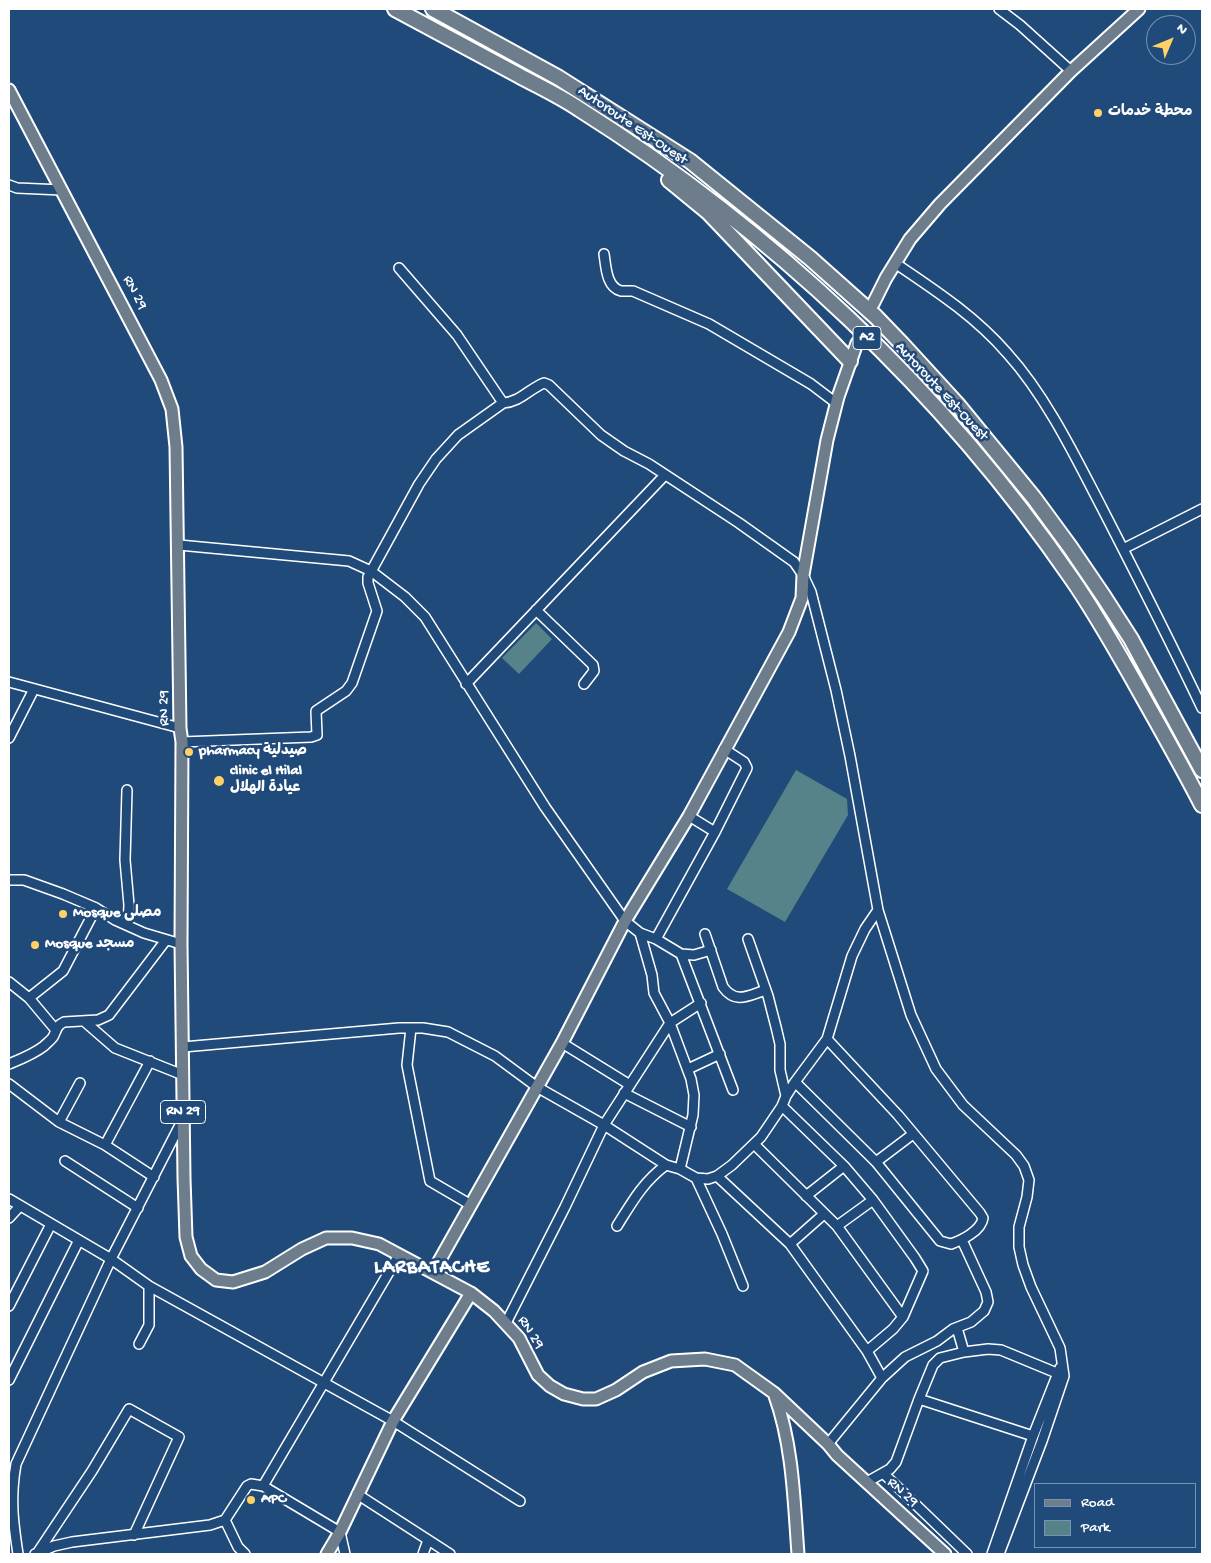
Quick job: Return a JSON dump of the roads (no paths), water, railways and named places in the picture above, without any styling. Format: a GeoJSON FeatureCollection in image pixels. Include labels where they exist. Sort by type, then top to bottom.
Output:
{"type":"FeatureCollection","features":[{"type":"Feature","properties":{"kind":"highway","name":"Autoroute Est-Ouest"},"geometry":{"type":"LineString","coordinates":[[395,9],[578,108],[665,166],[717,204],[770,248],[888,358],[946,418],[1024,514],[1072,579],[1108,635],[1179,760],[1202,805]]}},
{"type":"Feature","properties":{"kind":"highway","name":"Autoroute Est-Ouest"},"geometry":{"type":"LineString","coordinates":[[433,9],[559,78],[690,162],[803,252],[875,316],[957,404],[1034,498],[1070,547],[1131,640],[1202,770]]}},
{"type":"Feature","properties":{"kind":"highway"},"geometry":{"type":"LineString","coordinates":[[607,128],[708,212],[850,361]]}},
{"type":"Feature","properties":{"kind":"main road"},"geometry":{"type":"LineString","coordinates":[[873,304],[910,239],[940,204],[1071,72],[1139,9]]}},
{"type":"Feature","properties":{"kind":"main road","name":"RN 29"},"geometry":{"type":"LineString","coordinates":[[9,90],[162,380],[172,409],[176,447],[179,545],[180,728],[182,742],[181,944],[186,1237],[191,1256],[201,1269],[216,1280],[233,1282],[265,1272],[302,1249],[326,1238],[352,1238],[379,1244],[471,1293],[506,1322],[519,1338],[538,1375],[550,1386],[564,1394],[582,1399],[596,1399],[616,1390],[643,1372],[671,1361],[705,1358],[735,1365],[774,1393],[828,1444],[837,1455],[945,1554]]}},
{"type":"Feature","properties":{"kind":"main road"},"geometry":{"type":"LineString","coordinates":[[433,1272],[538,1087],[625,921],[689,816],[789,632],[802,598],[803,575],[827,440],[836,403],[857,343]]}},
{"type":"Feature","properties":{"kind":"main road"},"geometry":{"type":"LineString","coordinates":[[327,1554],[340,1532],[393,1421],[471,1293]]}},
{"type":"Feature","properties":{"kind":"main road"},"geometry":{"type":"LineString","coordinates":[[774,1393],[780,1411],[790,1459],[798,1554]]}},
{"type":"Feature","properties":{"kind":"street"},"geometry":{"type":"LineString","coordinates":[[999,9],[1020,25],[1071,72]]}},
{"type":"Feature","properties":{"kind":"street"},"geometry":{"type":"LineString","coordinates":[[9,185],[17,188],[62,190]]}},
{"type":"Feature","properties":{"kind":"street"},"geometry":{"type":"LineString","coordinates":[[604,254],[607,274],[613,286],[620,290],[633,290],[709,324],[811,384],[836,403]]}},
{"type":"Feature","properties":{"kind":"street"},"geometry":{"type":"LineString","coordinates":[[895,263],[964,311],[1009,354],[1026,377],[1063,435],[1123,549],[1202,708]]}},
{"type":"Feature","properties":{"kind":"street"},"geometry":{"type":"LineString","coordinates":[[399,268],[457,335],[503,403]]}},
{"type":"Feature","properties":{"kind":"street"},"geometry":{"type":"LineString","coordinates":[[182,742],[311,737],[317,735],[316,711],[318,708],[350,687],[377,611],[368,582],[371,571],[419,484],[436,459],[458,435],[503,403],[518,400],[544,383],[549,385],[601,435],[738,523],[794,562],[811,592],[836,690],[850,756],[878,910],[911,1015],[936,1069],[963,1105],[1016,1155],[1024,1166],[1029,1180],[1027,1197],[1019,1227],[1019,1247],[1031,1287],[1060,1348],[1063,1363],[1042,1441],[999,1554]]}},
{"type":"Feature","properties":{"kind":"street"},"geometry":{"type":"LineString","coordinates":[[466,684],[665,475]]}},
{"type":"Feature","properties":{"kind":"street"},"geometry":{"type":"LineString","coordinates":[[1123,549],[1202,509]]}},
{"type":"Feature","properties":{"kind":"street"},"geometry":{"type":"LineString","coordinates":[[179,545],[349,561],[371,571],[405,597],[425,617],[545,807],[625,921],[640,932],[681,954],[694,955],[711,950]]}},
{"type":"Feature","properties":{"kind":"street"},"geometry":{"type":"LineString","coordinates":[[536,610],[593,665],[594,671],[584,684]]}},
{"type":"Feature","properties":{"kind":"street"},"geometry":{"type":"LineString","coordinates":[[9,682],[180,728]]}},
{"type":"Feature","properties":{"kind":"street"},"geometry":{"type":"LineString","coordinates":[[9,738],[34,689]]}},
{"type":"Feature","properties":{"kind":"street"},"geometry":{"type":"LineString","coordinates":[[656,939],[715,832],[747,768],[744,762],[724,749]]}},
{"type":"Feature","properties":{"kind":"street"},"geometry":{"type":"LineString","coordinates":[[127,790],[125,860],[129,905],[128,925]]}},
{"type":"Feature","properties":{"kind":"street"},"geometry":{"type":"LineString","coordinates":[[689,816],[715,832]]}},
{"type":"Feature","properties":{"kind":"street"},"geometry":{"type":"LineString","coordinates":[[9,880],[24,880],[96,908],[128,925],[181,944]]}},
{"type":"Feature","properties":{"kind":"street"},"geometry":{"type":"LineString","coordinates":[[29,998],[62,971],[96,908]]}},
{"type":"Feature","properties":{"kind":"street"},"geometry":{"type":"LineString","coordinates":[[183,1047],[411,1028],[448,1032],[495,1056],[538,1087],[604,1125],[666,1165],[680,1169],[696,1178],[708,1179],[717,1176],[732,1165],[754,1144],[782,1106],[795,1082],[827,1039],[852,956],[865,929],[878,910]]}},
{"type":"Feature","properties":{"kind":"street"},"geometry":{"type":"LineString","coordinates":[[640,932],[652,975],[654,993],[670,1024],[688,1069],[694,1095],[693,1115],[680,1169]]}},
{"type":"Feature","properties":{"kind":"street"},"geometry":{"type":"LineString","coordinates":[[705,934],[723,987],[728,995],[734,998],[744,997],[766,990]]}},
{"type":"Feature","properties":{"kind":"street"},"geometry":{"type":"LineString","coordinates":[[748,938],[766,990],[780,1044],[780,1070],[786,1096]]}},
{"type":"Feature","properties":{"kind":"street"},"geometry":{"type":"LineString","coordinates":[[9,1064],[36,1052],[53,1038],[56,1029],[64,1022],[98,1020],[109,1015],[166,940]]}},
{"type":"Feature","properties":{"kind":"street"},"geometry":{"type":"LineString","coordinates":[[681,954],[733,1090]]}},
{"type":"Feature","properties":{"kind":"street"},"geometry":{"type":"LineString","coordinates":[[9,982],[29,998],[56,1029]]}},
{"type":"Feature","properties":{"kind":"street"},"geometry":{"type":"LineString","coordinates":[[506,1322],[565,1207],[604,1125],[670,1024],[701,1003]]}},
{"type":"Feature","properties":{"kind":"street"},"geometry":{"type":"LineString","coordinates":[[84,1021],[115,1048],[183,1075]]}},
{"type":"Feature","properties":{"kind":"street"},"geometry":{"type":"LineString","coordinates":[[411,1028],[407,1065],[430,1181],[471,1205]]}},
{"type":"Feature","properties":{"kind":"street"},"geometry":{"type":"LineString","coordinates":[[795,1082],[876,1162],[940,1241],[951,1244],[962,1240],[981,1224],[982,1218],[914,1134],[827,1039]]}},
{"type":"Feature","properties":{"kind":"street"},"geometry":{"type":"LineString","coordinates":[[562,1043],[627,1089],[690,1127]]}},
{"type":"Feature","properties":{"kind":"street"},"geometry":{"type":"LineString","coordinates":[[688,1069],[720,1054]]}},
{"type":"Feature","properties":{"kind":"street"},"geometry":{"type":"LineString","coordinates":[[105,1145],[150,1062]]}},
{"type":"Feature","properties":{"kind":"street"},"geometry":{"type":"LineString","coordinates":[[59,1122],[80,1083]]}},
{"type":"Feature","properties":{"kind":"street"},"geometry":{"type":"LineString","coordinates":[[9,1084],[59,1122],[105,1145],[154,1177]]}},
{"type":"Feature","properties":{"kind":"street"},"geometry":{"type":"LineString","coordinates":[[782,1106],[844,1166],[873,1200],[916,1258],[922,1270],[903,1317],[894,1329],[867,1351]]}},
{"type":"Feature","properties":{"kind":"street"},"geometry":{"type":"LineString","coordinates":[[18,1554],[12,1516],[12,1488],[16,1464],[112,1259],[184,1119]]}},
{"type":"Feature","properties":{"kind":"street"},"geometry":{"type":"LineString","coordinates":[[876,1162],[914,1134]]}},
{"type":"Feature","properties":{"kind":"street"},"geometry":{"type":"LineString","coordinates":[[754,1144],[837,1226],[903,1317]]}},
{"type":"Feature","properties":{"kind":"street"},"geometry":{"type":"LineString","coordinates":[[65,1161],[138,1208]]}},
{"type":"Feature","properties":{"kind":"street"},"geometry":{"type":"LineString","coordinates":[[617,1226],[636,1195],[651,1176],[666,1165]]}},
{"type":"Feature","properties":{"kind":"street"},"geometry":{"type":"LineString","coordinates":[[806,1196],[844,1166]]}},
{"type":"Feature","properties":{"kind":"street"},"geometry":{"type":"LineString","coordinates":[[717,1176],[790,1244],[867,1351],[882,1378]]}},
{"type":"Feature","properties":{"kind":"street"},"geometry":{"type":"LineString","coordinates":[[696,1178],[743,1286]]}},
{"type":"Feature","properties":{"kind":"street"},"geometry":{"type":"LineString","coordinates":[[9,1199],[112,1259],[149,1286],[393,1421],[520,1501]]}},
{"type":"Feature","properties":{"kind":"street"},"geometry":{"type":"LineString","coordinates":[[837,1226],[873,1200]]}},
{"type":"Feature","properties":{"kind":"street"},"geometry":{"type":"LineString","coordinates":[[9,1218],[20,1206]]}},
{"type":"Feature","properties":{"kind":"street"},"geometry":{"type":"LineString","coordinates":[[790,1244],[824,1214]]}},
{"type":"Feature","properties":{"kind":"street"},"geometry":{"type":"LineString","coordinates":[[9,1306],[51,1224]]}},
{"type":"Feature","properties":{"kind":"street"},"geometry":{"type":"LineString","coordinates":[[9,1380],[79,1240]]}},
{"type":"Feature","properties":{"kind":"street"},"geometry":{"type":"LineString","coordinates":[[828,1444],[882,1378],[905,1357],[937,1341],[956,1328],[971,1322],[984,1311],[988,1302],[986,1292],[962,1240]]}},
{"type":"Feature","properties":{"kind":"street"},"geometry":{"type":"LineString","coordinates":[[263,1486],[399,1255]]}},
{"type":"Feature","properties":{"kind":"street"},"geometry":{"type":"LineString","coordinates":[[139,1344],[149,1325],[149,1286]]}},
{"type":"Feature","properties":{"kind":"street"},"geometry":{"type":"LineString","coordinates":[[956,1328],[964,1352]]}},
{"type":"Feature","properties":{"kind":"street"},"geometry":{"type":"LineString","coordinates":[[867,1482],[890,1469],[896,1462],[918,1399],[936,1361],[964,1352],[988,1349],[1001,1350],[1061,1374]]}},
{"type":"Feature","properties":{"kind":"street"},"geometry":{"type":"LineString","coordinates":[[992,1554],[1033,1436],[1061,1374]]}},
{"type":"Feature","properties":{"kind":"street"},"geometry":{"type":"LineString","coordinates":[[918,1399],[1033,1436]]}},
{"type":"Feature","properties":{"kind":"street"},"geometry":{"type":"LineString","coordinates":[[37,1553],[92,1471],[129,1409],[179,1437],[134,1535]]}},
{"type":"Feature","properties":{"kind":"street"},"geometry":{"type":"LineString","coordinates":[[883,1473],[967,1554]]}},
{"type":"Feature","properties":{"kind":"street"},"geometry":{"type":"LineString","coordinates":[[37,1553],[54,1546],[72,1542],[134,1535],[210,1524],[225,1520],[247,1486],[251,1484],[263,1486],[340,1532],[345,1554]]}},
{"type":"Feature","properties":{"kind":"street"},"geometry":{"type":"LineString","coordinates":[[357,1494],[450,1554]]}},
{"type":"Feature","properties":{"kind":"street"},"geometry":{"type":"LineString","coordinates":[[225,1520],[238,1547],[245,1554]]}},
{"type":"Feature","properties":{"kind":"street"},"geometry":{"type":"LineString","coordinates":[[423,1554],[428,1540]]}},
{"type":"Feature","properties":{"kind":"tunnel"},"geometry":{"type":"LineString","coordinates":[[858,339],[873,305]]}},
{"type":"Feature","properties":{"kind":"place","name":"محطة خدمات"},"geometry":{"type":"Point","coordinates":[1098,113]}},
{"type":"Feature","properties":{"kind":"place","name":"pharmacy صيدلية"},"geometry":{"type":"Point","coordinates":[189,752]}},
{"type":"Feature","properties":{"kind":"place","name":"clinic el Hilal عيادة الهلال"},"geometry":{"type":"Point","coordinates":[219,781]}},
{"type":"Feature","properties":{"kind":"place","name":"Mosque مصلى"},"geometry":{"type":"Point","coordinates":[63,914]}},
{"type":"Feature","properties":{"kind":"place","name":"Mosque مسجد"},"geometry":{"type":"Point","coordinates":[35,945]}},
{"type":"Feature","properties":{"kind":"place","name":"APC"},"geometry":{"type":"Point","coordinates":[251,1500]}},
{"type":"Feature","properties":{"kind":"district","name":"LARBATACHE"},"geometry":{"type":"Point","coordinates":[432,1269]}}]}
